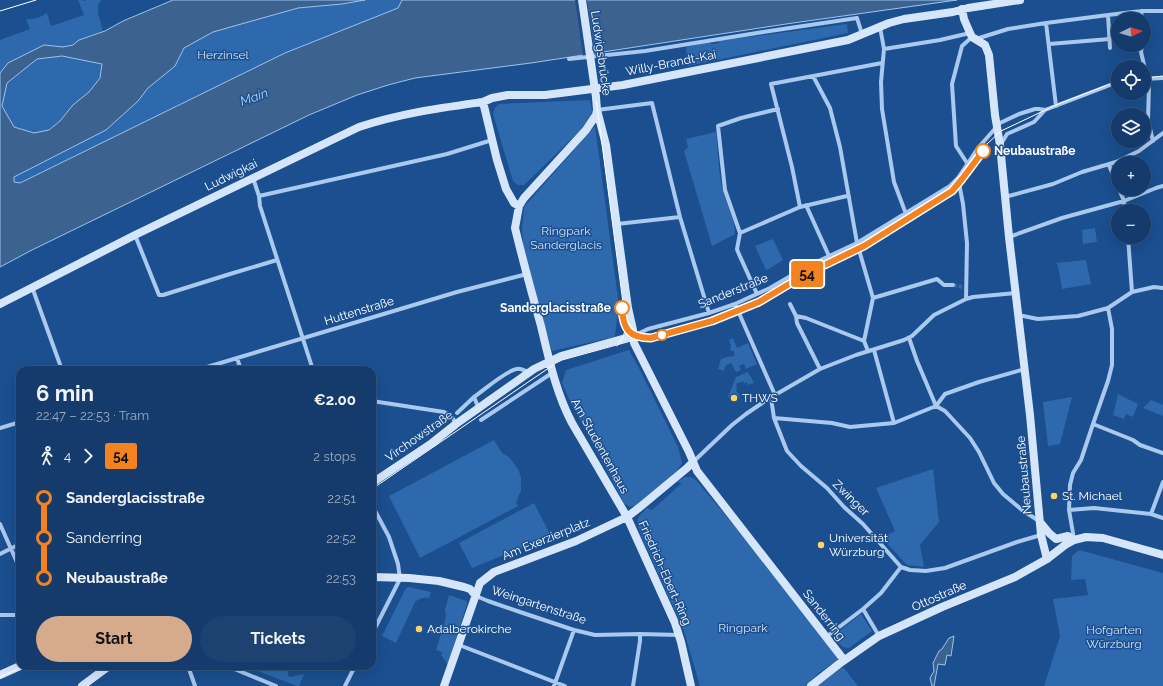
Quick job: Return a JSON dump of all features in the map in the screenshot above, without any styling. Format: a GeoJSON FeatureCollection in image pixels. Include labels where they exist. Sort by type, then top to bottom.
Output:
{"type":"FeatureCollection","features":[{"type":"Feature","properties":{"kind":"street","name":"Ludwigsbrücke"},"geometry":{"type":"LineString","coordinates":[[582,0],[597,110]]}},
{"type":"Feature","properties":{"kind":"street","name":"Willy-Brandt-Kai"},"geometry":{"type":"LineString","coordinates":[[483,102],[492,98],[508,95],[545,96],[623,85],[848,40],[897,20],[1020,0]]}},
{"type":"Feature","properties":{"kind":"street","name":"Neubaustraße"},"geometry":{"type":"LineString","coordinates":[[962,10],[965,23],[973,36],[985,45],[989,55],[1035,459],[1041,535],[1047,559]]}},
{"type":"Feature","properties":{"kind":"street"},"geometry":{"type":"LineString","coordinates":[[1141,12],[1163,11]]}},
{"type":"Feature","properties":{"kind":"street"},"geometry":{"type":"LineString","coordinates":[[1108,15],[1110,48]]}},
{"type":"Feature","properties":{"kind":"street"},"geometry":{"type":"LineString","coordinates":[[884,48],[973,36],[1008,28],[1111,15]]}},
{"type":"Feature","properties":{"kind":"street"},"geometry":{"type":"LineString","coordinates":[[569,59],[646,51],[857,18],[862,35]]}},
{"type":"Feature","properties":{"kind":"street"},"geometry":{"type":"LineString","coordinates":[[1046,23],[1056,106]]}},
{"type":"Feature","properties":{"kind":"street"},"geometry":{"type":"LineString","coordinates":[[880,27],[884,48],[881,82],[882,109],[894,182],[906,214]]}},
{"type":"Feature","properties":{"kind":"street"},"geometry":{"type":"LineString","coordinates":[[967,163],[956,146],[952,84],[962,46],[973,36]]}},
{"type":"Feature","properties":{"kind":"street"},"geometry":{"type":"LineString","coordinates":[[1049,44],[1110,39]]}},
{"type":"Feature","properties":{"kind":"street"},"geometry":{"type":"LineString","coordinates":[[800,207],[771,84],[882,63]]}},
{"type":"Feature","properties":{"kind":"street"},"geometry":{"type":"LineString","coordinates":[[813,76],[830,108],[840,148],[857,243],[873,298],[864,341],[868,351]]}},
{"type":"Feature","properties":{"kind":"street"},"geometry":{"type":"LineString","coordinates":[[1151,79],[1163,78]]}},
{"type":"Feature","properties":{"kind":"street"},"geometry":{"type":"LineString","coordinates":[[1000,145],[1007,134],[1034,122],[1045,110],[1111,85]]}},
{"type":"Feature","properties":{"kind":"street"},"geometry":{"type":"LineString","coordinates":[[1149,100],[1148,120],[1152,141]]}},
{"type":"Feature","properties":{"kind":"street"},"geometry":{"type":"LineString","coordinates":[[483,102],[506,189],[514,203],[519,206]]}},
{"type":"Feature","properties":{"kind":"street","name":"Ludwigkai"},"geometry":{"type":"LineString","coordinates":[[0,304],[32,286],[135,235],[359,127],[384,119],[408,114],[483,102]]}},
{"type":"Feature","properties":{"kind":"street"},"geometry":{"type":"LineString","coordinates":[[549,362],[515,228],[519,206],[524,198],[582,135],[594,120],[597,110],[652,103],[680,217],[709,313]]}},
{"type":"Feature","properties":{"kind":"street"},"geometry":{"type":"LineString","coordinates":[[757,294],[737,249],[740,233],[726,190],[718,126],[741,118],[778,109]]}},
{"type":"Feature","properties":{"kind":"street","name":"Sanderstraße"},"geometry":{"type":"LineString","coordinates":[[633,336],[648,328],[709,313],[735,304],[770,288],[806,267],[857,243],[950,186],[958,178],[978,148],[1004,120],[1035,109],[1045,110]]}},
{"type":"Feature","properties":{"kind":"street","name":"Sanderring"},"geometry":{"type":"LineString","coordinates":[[597,110],[606,145],[628,308],[633,330],[633,340],[636,347],[687,448],[697,472],[844,660]]}},
{"type":"Feature","properties":{"kind":"street"},"geometry":{"type":"LineString","coordinates":[[594,120],[602,128]]}},
{"type":"Feature","properties":{"kind":"street"},"geometry":{"type":"LineString","coordinates":[[1004,197],[1053,184],[1082,172],[1109,165],[1127,158],[1144,148],[1163,133]]}},
{"type":"Feature","properties":{"kind":"street"},"geometry":{"type":"LineString","coordinates":[[259,196],[447,154],[492,140]]}},
{"type":"Feature","properties":{"kind":"street"},"geometry":{"type":"LineString","coordinates":[[1109,165],[1111,170]]}},
{"type":"Feature","properties":{"kind":"street"},"geometry":{"type":"LineString","coordinates":[[252,178],[259,196],[260,206],[312,366]]}},
{"type":"Feature","properties":{"kind":"street"},"geometry":{"type":"LineString","coordinates":[[958,178],[963,204],[967,243],[964,288],[966,299]]}},
{"type":"Feature","properties":{"kind":"street"},"geometry":{"type":"LineString","coordinates":[[1009,237],[1062,218],[1124,201],[1163,186]]}},
{"type":"Feature","properties":{"kind":"street"},"geometry":{"type":"LineString","coordinates":[[1122,196],[1124,204]]}},
{"type":"Feature","properties":{"kind":"street"},"geometry":{"type":"LineString","coordinates":[[740,233],[806,205],[838,197],[849,197]]}},
{"type":"Feature","properties":{"kind":"street"},"geometry":{"type":"LineString","coordinates":[[806,205],[829,256]]}},
{"type":"Feature","properties":{"kind":"street"},"geometry":{"type":"LineString","coordinates":[[617,224],[680,217]]}},
{"type":"Feature","properties":{"kind":"street"},"geometry":{"type":"LineString","coordinates":[[135,235],[159,295],[277,260]]}},
{"type":"Feature","properties":{"kind":"street"},"geometry":{"type":"LineString","coordinates":[[1129,244],[1132,292]]}},
{"type":"Feature","properties":{"kind":"street","name":"Huttenstraße"},"geometry":{"type":"LineString","coordinates":[[210,366],[457,292],[527,274]]}},
{"type":"Feature","properties":{"kind":"street"},"geometry":{"type":"LineString","coordinates":[[873,298],[937,279],[944,285],[953,285]]}},
{"type":"Feature","properties":{"kind":"street"},"geometry":{"type":"LineString","coordinates":[[32,286],[61,366]]}},
{"type":"Feature","properties":{"kind":"street"},"geometry":{"type":"LineString","coordinates":[[1018,315],[1038,319],[1064,318],[1089,314],[1108,308],[1132,292],[1154,287],[1163,288]]}},
{"type":"Feature","properties":{"kind":"street"},"geometry":{"type":"LineString","coordinates":[[693,462],[732,425],[746,414],[773,396],[820,369],[868,351],[909,338],[934,315],[966,299],[972,297],[1016,294]]}},
{"type":"Feature","properties":{"kind":"street","name":"Zwinger"},"geometry":{"type":"LineString","coordinates":[[735,304],[773,396],[774,418],[786,451],[863,524],[901,567]]}},
{"type":"Feature","properties":{"kind":"street"},"geometry":{"type":"LineString","coordinates":[[790,304],[796,316],[797,323],[820,369]]}},
{"type":"Feature","properties":{"kind":"street"},"geometry":{"type":"LineString","coordinates":[[1074,540],[1069,510],[1070,485],[1073,473],[1081,460],[1112,365],[1112,328],[1108,308]]}},
{"type":"Feature","properties":{"kind":"street"},"geometry":{"type":"LineString","coordinates":[[796,316],[806,318],[864,341]]}},
{"type":"Feature","properties":{"kind":"street","name":"Virchowstraße"},"geometry":{"type":"LineString","coordinates":[[376,480],[432,443],[456,424],[534,369],[561,356],[633,336]]}},
{"type":"Feature","properties":{"kind":"street"},"geometry":{"type":"LineString","coordinates":[[909,338],[936,406],[945,411],[970,438],[979,452],[994,483],[1003,494],[1022,510],[1040,521],[1048,533],[1058,539],[1060,546],[1057,551]]}},
{"type":"Feature","properties":{"kind":"street"},"geometry":{"type":"LineString","coordinates":[[874,350],[894,423]]}},
{"type":"Feature","properties":{"kind":"street"},"geometry":{"type":"LineString","coordinates":[[237,358],[240,366]]}},
{"type":"Feature","properties":{"kind":"street","name":"Am Studentenhaus"},"geometry":{"type":"LineString","coordinates":[[549,362],[565,409],[627,517]]}},
{"type":"Feature","properties":{"kind":"street","name":"Virchowstraße"},"geometry":{"type":"LineString","coordinates":[[457,413],[474,397],[501,377],[516,369],[529,372]]}},
{"type":"Feature","properties":{"kind":"street"},"geometry":{"type":"LineString","coordinates":[[774,418],[832,423],[850,427],[894,423],[936,406],[945,394],[979,382],[1025,369]]}},
{"type":"Feature","properties":{"kind":"street"},"geometry":{"type":"LineString","coordinates":[[481,420],[552,372]]}},
{"type":"Feature","properties":{"kind":"street"},"geometry":{"type":"LineString","coordinates":[[474,397],[479,409]]}},
{"type":"Feature","properties":{"kind":"street"},"geometry":{"type":"LineString","coordinates":[[376,402],[444,412],[452,418],[456,424]]}},
{"type":"Feature","properties":{"kind":"street"},"geometry":{"type":"LineString","coordinates":[[0,428],[16,423]]}},
{"type":"Feature","properties":{"kind":"street"},"geometry":{"type":"LineString","coordinates":[[1093,424],[1134,440],[1140,445],[1163,453]]}},
{"type":"Feature","properties":{"kind":"street","name":"Am Exerzierplatz"},"geometry":{"type":"LineString","coordinates":[[476,596],[480,583],[494,572],[576,541],[627,517],[693,462]]}},
{"type":"Feature","properties":{"kind":"street"},"geometry":{"type":"LineString","coordinates":[[1151,514],[1163,482]]}},
{"type":"Feature","properties":{"kind":"street"},"geometry":{"type":"LineString","coordinates":[[1069,510],[1094,508],[1151,514],[1163,518]]}},
{"type":"Feature","properties":{"kind":"street"},"geometry":{"type":"LineString","coordinates":[[376,513],[388,537],[398,564],[400,579],[376,626]]}},
{"type":"Feature","properties":{"kind":"street","name":"Friedrich-Ebert-Ring"},"geometry":{"type":"LineString","coordinates":[[627,517],[675,623],[691,686]]}},
{"type":"Feature","properties":{"kind":"street"},"geometry":{"type":"LineString","coordinates":[[0,524],[16,560]]}},
{"type":"Feature","properties":{"kind":"street"},"geometry":{"type":"LineString","coordinates":[[826,637],[863,609],[884,590],[901,567],[926,572],[937,570],[1041,535]]}},
{"type":"Feature","properties":{"kind":"street"},"geometry":{"type":"LineString","coordinates":[[1058,539],[1068,536],[1074,540],[1086,537],[1104,538],[1163,555]]}},
{"type":"Feature","properties":{"kind":"street","name":"Ottostraße"},"geometry":{"type":"LineString","coordinates":[[811,686],[844,660],[879,636],[942,607],[1015,577],[1047,559],[1074,540]]}},
{"type":"Feature","properties":{"kind":"street"},"geometry":{"type":"LineString","coordinates":[[0,554],[16,546]]}},
{"type":"Feature","properties":{"kind":"street","name":"Weingartenstraße"},"geometry":{"type":"LineString","coordinates":[[376,577],[445,582],[470,589],[476,596],[488,601],[574,630],[595,635],[679,635]]}},
{"type":"Feature","properties":{"kind":"street"},"geometry":{"type":"LineString","coordinates":[[444,686],[476,596]]}},
{"type":"Feature","properties":{"kind":"street"},"geometry":{"type":"LineString","coordinates":[[863,609],[879,636]]}},
{"type":"Feature","properties":{"kind":"street"},"geometry":{"type":"LineString","coordinates":[[0,615],[16,615]]}},
{"type":"Feature","properties":{"kind":"street"},"geometry":{"type":"LineString","coordinates":[[554,684],[574,630]]}},
{"type":"Feature","properties":{"kind":"street"},"geometry":{"type":"LineString","coordinates":[[633,686],[640,634]]}},
{"type":"Feature","properties":{"kind":"street"},"geometry":{"type":"LineString","coordinates":[[459,645],[554,684],[564,686]]}},
{"type":"Feature","properties":{"kind":"street"},"geometry":{"type":"LineString","coordinates":[[0,675],[16,668]]}},
{"type":"Feature","properties":{"kind":"street"},"geometry":{"type":"LineString","coordinates":[[82,686],[104,670]]}},
{"type":"Feature","properties":{"kind":"street"},"geometry":{"type":"LineString","coordinates":[[189,670],[195,686]]}},
{"type":"Feature","properties":{"kind":"street"},"geometry":{"type":"LineString","coordinates":[[237,670],[276,686]]}},
{"type":"Feature","properties":{"kind":"street"},"geometry":{"type":"LineString","coordinates":[[344,686],[353,670]]}},
{"type":"Feature","properties":{"kind":"green space"},"geometry":{"type":"Polygon","coordinates":[[[78,0],[101,1],[98,5],[98,13],[103,31],[79,40],[73,45],[63,47],[0,73],[0,40],[30,29],[26,19],[37,18],[47,13],[51,26],[84,15],[78,0]]]}},
{"type":"Feature","properties":{"kind":"green space","name":"Herzinsel"},"geometry":{"type":"Polygon","coordinates":[[[365,0],[402,0],[398,8],[285,53],[19,183],[14,182],[14,177],[138,101],[148,88],[175,66],[184,48],[213,31],[298,8],[342,4],[365,0]]]}},
{"type":"Feature","properties":{"kind":"green space"},"geometry":{"type":"Polygon","coordinates":[[[847,24],[848,33],[688,66],[686,47],[710,42],[711,44],[719,43],[719,41],[847,24]]]}},
{"type":"Feature","properties":{"kind":"green space"},"geometry":{"type":"Polygon","coordinates":[[[62,56],[102,64],[100,78],[89,92],[73,105],[60,121],[49,130],[34,133],[14,127],[2,106],[7,83],[36,59],[62,56]]]}},
{"type":"Feature","properties":{"kind":"green space"},"geometry":{"type":"Polygon","coordinates":[[[590,100],[592,110],[591,116],[580,131],[524,185],[518,185],[513,181],[493,114],[495,108],[499,104],[590,100]]]}},
{"type":"Feature","properties":{"kind":"green space","name":"Ringpark Sanderglacis"},"geometry":{"type":"Polygon","coordinates":[[[595,126],[619,306],[615,335],[614,337],[552,351],[524,252],[522,230],[524,207],[595,126]]]}},
{"type":"Feature","properties":{"kind":"green space"},"geometry":{"type":"Polygon","coordinates":[[[716,132],[721,182],[735,228],[735,234],[712,246],[684,151],[688,147],[686,139],[716,132]]]}},
{"type":"Feature","properties":{"kind":"green space"},"geometry":{"type":"Polygon","coordinates":[[[1095,228],[1097,242],[1083,244],[1082,230],[1095,228]]]}},
{"type":"Feature","properties":{"kind":"green space"},"geometry":{"type":"Polygon","coordinates":[[[773,239],[783,260],[766,270],[755,246],[773,239]]]}},
{"type":"Feature","properties":{"kind":"green space"},"geometry":{"type":"Polygon","coordinates":[[[1086,260],[1091,284],[1062,289],[1058,266],[1056,263],[1086,260]]]}},
{"type":"Feature","properties":{"kind":"green space"},"geometry":{"type":"Polygon","coordinates":[[[733,338],[737,348],[748,343],[757,364],[746,369],[744,364],[739,366],[741,370],[736,372],[731,363],[726,365],[724,371],[718,369],[721,359],[734,356],[734,351],[731,351],[730,349],[731,346],[729,340],[733,338]]]}},
{"type":"Feature","properties":{"kind":"green space"},"geometry":{"type":"Polygon","coordinates":[[[629,350],[678,447],[682,463],[676,472],[640,504],[630,507],[624,503],[562,383],[566,370],[629,350]]]}},
{"type":"Feature","properties":{"kind":"green space"},"geometry":{"type":"Polygon","coordinates":[[[748,372],[754,383],[748,385],[747,382],[744,384],[743,381],[736,384],[736,391],[740,395],[740,398],[736,400],[728,397],[736,377],[748,372]]]}},
{"type":"Feature","properties":{"kind":"green space"},"geometry":{"type":"Polygon","coordinates":[[[1118,394],[1138,404],[1133,417],[1126,414],[1124,419],[1113,415],[1118,394]]]}},
{"type":"Feature","properties":{"kind":"green space"},"geometry":{"type":"Polygon","coordinates":[[[1072,397],[1060,444],[1048,446],[1043,402],[1072,397]]]}},
{"type":"Feature","properties":{"kind":"green space"},"geometry":{"type":"Polygon","coordinates":[[[1151,400],[1163,405],[1163,416],[1143,408],[1151,400]]]}},
{"type":"Feature","properties":{"kind":"green space"},"geometry":{"type":"Polygon","coordinates":[[[494,440],[502,453],[509,457],[518,469],[521,477],[521,490],[516,503],[518,506],[420,558],[389,496],[494,440]]]}},
{"type":"Feature","properties":{"kind":"green space"},"geometry":{"type":"Polygon","coordinates":[[[933,469],[939,522],[920,545],[924,567],[907,565],[882,538],[895,531],[876,488],[933,469]]]}},
{"type":"Feature","properties":{"kind":"green space","name":"Ringpark"},"geometry":{"type":"Polygon","coordinates":[[[685,477],[691,477],[696,480],[843,656],[819,673],[805,686],[700,686],[684,631],[641,535],[638,523],[640,515],[647,508],[652,510],[682,483],[677,482],[685,477]]]}},
{"type":"Feature","properties":{"kind":"green space"},"geometry":{"type":"Polygon","coordinates":[[[534,503],[551,536],[472,568],[459,543],[534,503]]]}},
{"type":"Feature","properties":{"kind":"green space","name":"Hofgarten Würzburg"},"geometry":{"type":"Polygon","coordinates":[[[1079,550],[1163,573],[1163,686],[1044,686],[1060,636],[1053,599],[1088,595],[1085,579],[1071,580],[1072,556],[1079,550]]]}},
{"type":"Feature","properties":{"kind":"green space"},"geometry":{"type":"Polygon","coordinates":[[[409,587],[431,592],[429,598],[422,598],[415,602],[396,643],[382,636],[406,588],[409,587]]]}},
{"type":"Feature","properties":{"kind":"green space"},"geometry":{"type":"Polygon","coordinates":[[[449,595],[466,601],[467,604],[448,665],[441,655],[442,652],[436,650],[445,621],[445,610],[449,595]]]}},
{"type":"Feature","properties":{"kind":"green space"},"geometry":{"type":"Polygon","coordinates":[[[861,614],[872,631],[849,648],[844,647],[833,636],[861,614]]]}},
{"type":"Feature","properties":{"kind":"green space"},"geometry":{"type":"Polygon","coordinates":[[[843,667],[858,686],[816,686],[843,667]]]}},
{"type":"Feature","properties":{"kind":"green space"},"geometry":{"type":"Polygon","coordinates":[[[287,670],[289,677],[304,674],[299,686],[297,686],[258,671],[287,670]]]}},
{"type":"Feature","properties":{"kind":"water","name":"Main"},"geometry":{"type":"Polygon","coordinates":[[[173,0],[365,0],[342,4],[298,8],[213,32],[184,48],[175,66],[148,88],[138,101],[106,130],[14,177],[14,182],[20,183],[285,53],[398,8],[402,0],[957,0],[786,24],[531,63],[415,78],[388,85],[357,95],[309,115],[0,267],[0,73],[8,63],[44,45],[63,47],[73,45],[79,40],[105,31],[123,21],[173,0]],[[62,56],[37,59],[7,83],[2,106],[14,127],[34,133],[49,130],[60,121],[73,105],[89,92],[100,78],[102,64],[62,56]]]}},
{"type":"Feature","properties":{"kind":"water"},"geometry":{"type":"Polygon","coordinates":[[[954,636],[951,656],[947,655],[945,665],[938,664],[934,686],[932,686],[930,678],[934,671],[933,663],[939,651],[949,638],[954,636]]]}},
{"type":"Feature","properties":{"kind":"pier"},"geometry":{"type":"Polygon","coordinates":[[[575,0],[587,0],[595,55],[583,56],[575,0]]]}},
{"type":"Feature","properties":{"kind":"tunnel"},"geometry":{"type":"LineString","coordinates":[[953,285],[962,287]]}},
{"type":"Feature","properties":{"kind":"tram line"},"geometry":{"type":"LineString","coordinates":[[0,11],[36,0]]}},
{"type":"Feature","properties":{"kind":"tram line"},"geometry":{"type":"LineString","coordinates":[[583,0],[625,318],[624,333],[617,346]]}},
{"type":"Feature","properties":{"kind":"tram line"},"geometry":{"type":"LineString","coordinates":[[1151,77],[1163,76]]}},
{"type":"Feature","properties":{"kind":"tram line"},"geometry":{"type":"LineString","coordinates":[[376,486],[556,363],[562,360],[711,319],[738,310],[758,300],[805,273],[863,244],[951,189],[987,144],[1001,131],[1056,105],[1111,84]]}},
{"type":"Feature","properties":{"kind":"tram line","name":"54"},"geometry":{"type":"LineString","coordinates":[[622,308],[622,319],[630,332],[641,338],[651,338],[712,321],[759,302],[806,274],[864,246],[952,191],[983,151]]}},
{"type":"Feature","properties":{"kind":"tram line"},"geometry":{"type":"LineString","coordinates":[[626,318],[634,330],[640,334],[648,336]]}},
{"type":"Feature","properties":{"kind":"tram line"},"geometry":{"type":"LineString","coordinates":[[0,677],[16,670]]}},
{"type":"Feature","properties":{"kind":"place","name":"Neubaustraße"},"geometry":{"type":"Point","coordinates":[983,151]}},
{"type":"Feature","properties":{"kind":"place","name":"Sanderglacisstraße"},"geometry":{"type":"Point","coordinates":[622,308]}},
{"type":"Feature","properties":{"kind":"place","name":"THWS"},"geometry":{"type":"Point","coordinates":[734,398]}},
{"type":"Feature","properties":{"kind":"place","name":"St. Michael"},"geometry":{"type":"Point","coordinates":[1054,496]}},
{"type":"Feature","properties":{"kind":"place","name":"Universität Würzburg"},"geometry":{"type":"Point","coordinates":[821,545]}},
{"type":"Feature","properties":{"kind":"place","name":"Adalberokirche"},"geometry":{"type":"Point","coordinates":[419,629]}}]}
